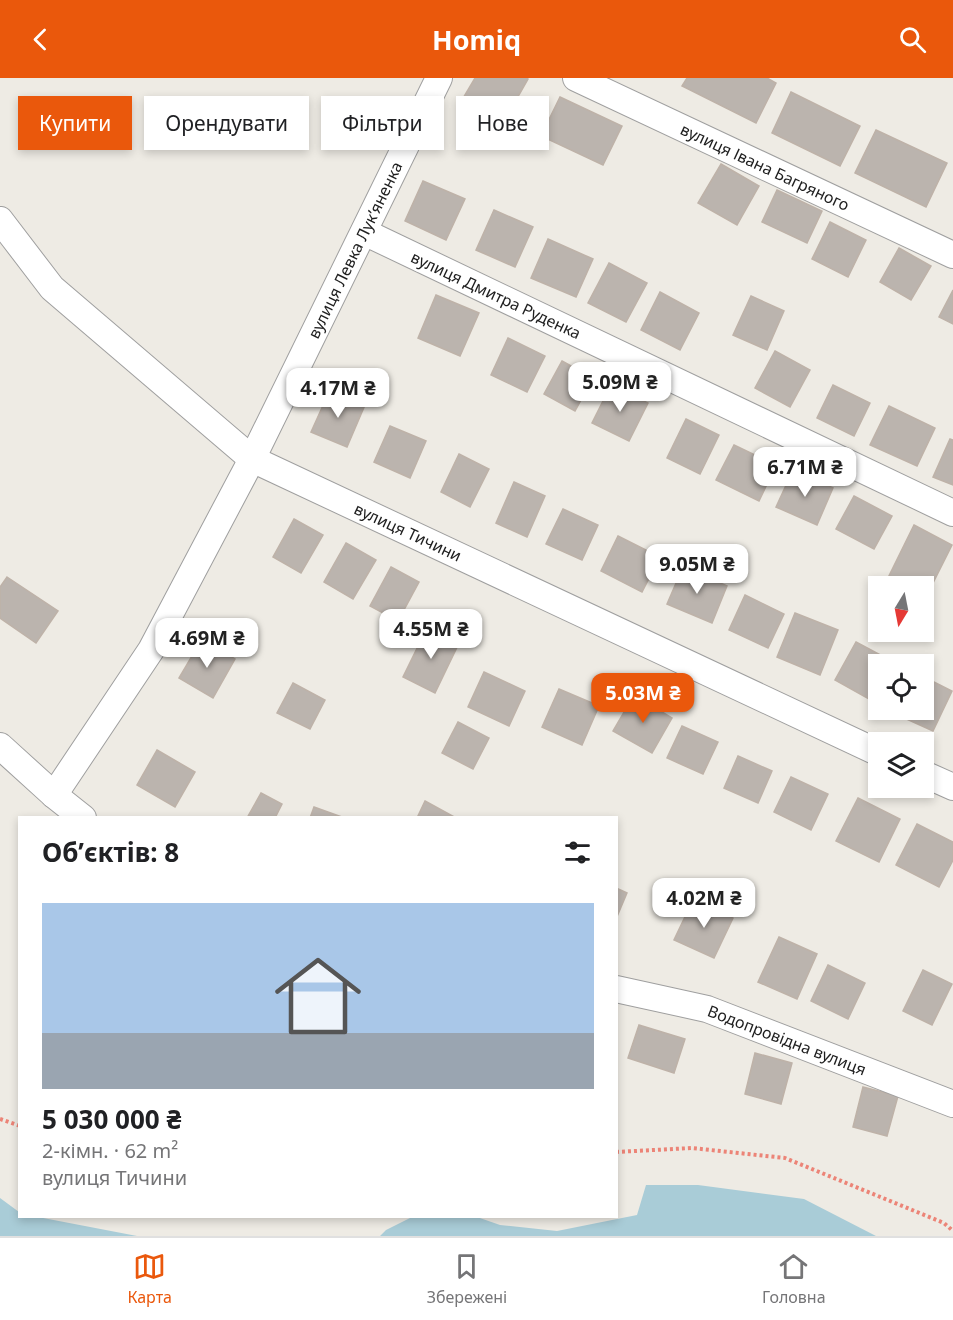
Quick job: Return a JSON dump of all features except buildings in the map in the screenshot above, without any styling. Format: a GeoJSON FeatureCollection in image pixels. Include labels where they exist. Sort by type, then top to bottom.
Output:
{"type":"FeatureCollection","features":[{"type":"Feature","properties":{"kind":"street","name":"вулиця Левка Лукʼяненка"},"geometry":{"type":"LineString","coordinates":[[54,795],[151,650],[252,459],[439,78]]}},
{"type":"Feature","properties":{"kind":"street","name":"вулиця Івана Багряного"},"geometry":{"type":"LineString","coordinates":[[576,78],[953,255]]}},
{"type":"Feature","properties":{"kind":"street","name":"вулиця Тичини"},"geometry":{"type":"LineString","coordinates":[[0,220],[52,288],[252,459],[868,748]]}},
{"type":"Feature","properties":{"kind":"street","name":"вулиця Дмитра Руденка"},"geometry":{"type":"LineString","coordinates":[[364,232],[953,513]]}},
{"type":"Feature","properties":{"kind":"street"},"geometry":{"type":"LineString","coordinates":[[0,746],[80,816]]}},
{"type":"Feature","properties":{"kind":"street"},"geometry":{"type":"LineString","coordinates":[[934,778],[953,787]]}},
{"type":"Feature","properties":{"kind":"street","name":"Водопровідна вулиця"},"geometry":{"type":"LineString","coordinates":[[618,989],[707,1009],[953,1104]]}},
{"type":"Feature","properties":{"kind":"path"},"geometry":{"type":"LineString","coordinates":[[0,1119],[18,1125]]}},
{"type":"Feature","properties":{"kind":"path"},"geometry":{"type":"LineString","coordinates":[[618,1152],[692,1148],[785,1158],[944,1223],[953,1232]]}},
{"type":"Feature","properties":{"kind":"water"},"geometry":{"type":"Polygon","coordinates":[[[646,1185],[698,1185],[804,1199],[876,1236],[380,1236],[386,1230],[410,1218],[480,1218],[500,1225],[557,1231],[637,1215],[646,1185]]]}},
{"type":"Feature","properties":{"kind":"water"},"geometry":{"type":"Polygon","coordinates":[[[0,1198],[18,1211],[18,1218],[43,1218],[137,1236],[0,1236],[0,1198]]]}}]}
